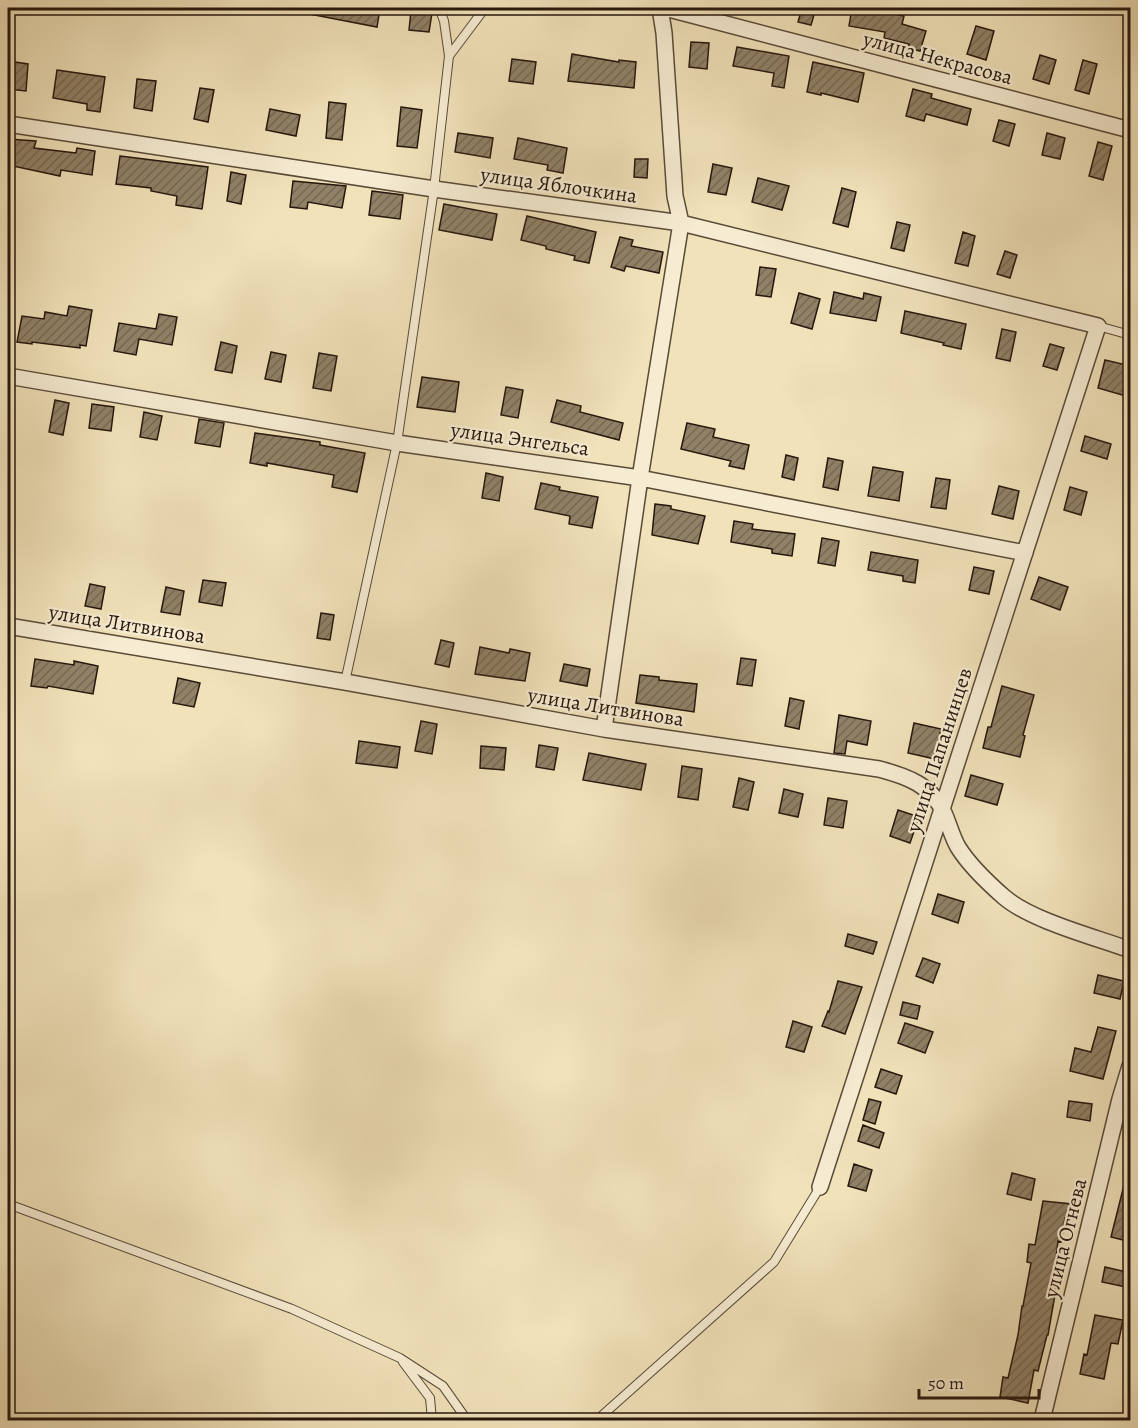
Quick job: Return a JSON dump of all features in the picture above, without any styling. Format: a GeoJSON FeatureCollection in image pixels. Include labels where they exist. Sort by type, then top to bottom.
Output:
{"type":"FeatureCollection","features":[{"type":"Feature","properties":{"kind":"street"},"geometry":{"type":"LineString","coordinates":[[604,729],[640,478],[681,223],[675,196],[664,33],[660,8]]}},
{"type":"Feature","properties":{"kind":"street","name":"улица Некрасова"},"geometry":{"type":"LineString","coordinates":[[665,8],[1131,130]]}},
{"type":"Feature","properties":{"kind":"street","name":"улица Яблочкина"},"geometry":{"type":"LineString","coordinates":[[8,124],[434,189],[681,223],[1098,326]]}},
{"type":"Feature","properties":{"kind":"street","name":"улица Папанинцев"},"geometry":{"type":"LineString","coordinates":[[820,1187],[1098,326]]}},
{"type":"Feature","properties":{"kind":"street","name":"улица Энгельса"},"geometry":{"type":"LineString","coordinates":[[8,376],[397,442],[640,478],[1025,553]]}},
{"type":"Feature","properties":{"kind":"street","name":"улица Литвинова"},"geometry":{"type":"LineString","coordinates":[[8,626],[345,682],[604,729],[879,769],[900,775],[933,793],[943,809],[957,846],[1005,898],[1029,913],[1131,950]]}},
{"type":"Feature","properties":{"kind":"street","name":"улица Огнева"},"geometry":{"type":"LineString","coordinates":[[1042,1420],[1120,1099],[1131,1066]]}},
{"type":"Feature","properties":{"kind":"lane"},"geometry":{"type":"LineString","coordinates":[[345,682],[397,442],[434,189],[449,56],[444,21],[439,8]]}},
{"type":"Feature","properties":{"kind":"lane"},"geometry":{"type":"LineString","coordinates":[[449,56],[485,8]]}},
{"type":"Feature","properties":{"kind":"lane"},"geometry":{"type":"LineString","coordinates":[[1098,326],[1131,334]]}},
{"type":"Feature","properties":{"kind":"lane"},"geometry":{"type":"LineString","coordinates":[[597,1420],[774,1262],[820,1187]]}},
{"type":"Feature","properties":{"kind":"lane"},"geometry":{"type":"LineString","coordinates":[[8,1204],[292,1309],[400,1358],[443,1386],[467,1420]]}},
{"type":"Feature","properties":{"kind":"lane"},"geometry":{"type":"LineString","coordinates":[[400,1358],[430,1398],[432,1420]]}},
{"type":"Feature","properties":{"kind":"building"},"geometry":{"type":"Polygon","coordinates":[[[310,8],[380,9],[377,27],[309,14],[310,8]]]}},
{"type":"Feature","properties":{"kind":"building"},"geometry":{"type":"Polygon","coordinates":[[[802,8],[816,8],[811,25],[798,22],[802,8]]]}},
{"type":"Feature","properties":{"kind":"building"},"geometry":{"type":"Polygon","coordinates":[[[852,8],[867,8],[904,16],[902,24],[926,31],[920,51],[908,48],[909,44],[884,38],[885,32],[849,26],[852,8]]]}},
{"type":"Feature","properties":{"kind":"building"},"geometry":{"type":"Polygon","coordinates":[[[411,11],[432,13],[429,32],[409,30],[411,11]]]}},
{"type":"Feature","properties":{"kind":"building"},"geometry":{"type":"Polygon","coordinates":[[[976,26],[994,31],[986,60],[967,54],[976,26]]]}},
{"type":"Feature","properties":{"kind":"building"},"geometry":{"type":"Polygon","coordinates":[[[691,42],[709,43],[707,69],[689,67],[691,42]]]}},
{"type":"Feature","properties":{"kind":"building"},"geometry":{"type":"Polygon","coordinates":[[[737,47],[789,56],[784,88],[772,86],[774,73],[733,66],[737,47]]]}},
{"type":"Feature","properties":{"kind":"building"},"geometry":{"type":"Polygon","coordinates":[[[572,54],[619,62],[619,60],[636,62],[634,88],[568,81],[572,54]]]}},
{"type":"Feature","properties":{"kind":"building"},"geometry":{"type":"Polygon","coordinates":[[[1040,55],[1056,60],[1049,84],[1033,79],[1040,55]]]}},
{"type":"Feature","properties":{"kind":"building"},"geometry":{"type":"Polygon","coordinates":[[[512,59],[536,62],[533,84],[509,81],[512,59]]]}},
{"type":"Feature","properties":{"kind":"building"},"geometry":{"type":"Polygon","coordinates":[[[1083,60],[1097,64],[1089,94],[1075,90],[1083,60]]]}},
{"type":"Feature","properties":{"kind":"building"},"geometry":{"type":"Polygon","coordinates":[[[8,61],[28,64],[26,91],[8,89],[8,61]]]}},
{"type":"Feature","properties":{"kind":"building"},"geometry":{"type":"Polygon","coordinates":[[[813,62],[864,73],[858,102],[807,92],[813,62]]]}},
{"type":"Feature","properties":{"kind":"building"},"geometry":{"type":"Polygon","coordinates":[[[57,70],[105,77],[100,112],[87,110],[87,104],[53,98],[57,70]]]}},
{"type":"Feature","properties":{"kind":"building"},"geometry":{"type":"Polygon","coordinates":[[[137,79],[156,81],[152,111],[134,108],[137,79]]]}},
{"type":"Feature","properties":{"kind":"building"},"geometry":{"type":"Polygon","coordinates":[[[200,88],[214,90],[208,122],[194,119],[200,88]]]}},
{"type":"Feature","properties":{"kind":"building"},"geometry":{"type":"Polygon","coordinates":[[[913,89],[932,94],[931,98],[971,109],[967,125],[926,114],[924,121],[906,116],[913,89]]]}},
{"type":"Feature","properties":{"kind":"building"},"geometry":{"type":"Polygon","coordinates":[[[329,102],[346,104],[342,140],[326,138],[329,102]]]}},
{"type":"Feature","properties":{"kind":"building"},"geometry":{"type":"Polygon","coordinates":[[[401,107],[422,110],[417,148],[397,146],[401,107]]]}},
{"type":"Feature","properties":{"kind":"building"},"geometry":{"type":"Polygon","coordinates":[[[270,109],[300,115],[296,136],[266,130],[270,109]]]}},
{"type":"Feature","properties":{"kind":"building"},"geometry":{"type":"Polygon","coordinates":[[[999,120],[1015,124],[1009,146],[993,141],[999,120]]]}},
{"type":"Feature","properties":{"kind":"building"},"geometry":{"type":"Polygon","coordinates":[[[458,133],[493,138],[490,158],[455,152],[458,133]]]}},
{"type":"Feature","properties":{"kind":"building"},"geometry":{"type":"Polygon","coordinates":[[[1047,133],[1065,138],[1060,159],[1042,155],[1047,133]]]}},
{"type":"Feature","properties":{"kind":"building"},"geometry":{"type":"Polygon","coordinates":[[[518,138],[567,148],[563,173],[547,170],[548,165],[514,159],[518,138]]]}},
{"type":"Feature","properties":{"kind":"building"},"geometry":{"type":"Polygon","coordinates":[[[8,139],[36,141],[34,148],[76,153],[77,148],[95,151],[92,175],[61,170],[60,176],[8,165],[8,139]]]}},
{"type":"Feature","properties":{"kind":"building"},"geometry":{"type":"Polygon","coordinates":[[[1098,142],[1112,146],[1103,180],[1089,176],[1098,142]]]}},
{"type":"Feature","properties":{"kind":"building"},"geometry":{"type":"Polygon","coordinates":[[[120,156],[208,167],[202,209],[176,205],[177,196],[151,191],[151,188],[116,184],[120,156]]]}},
{"type":"Feature","properties":{"kind":"building"},"geometry":{"type":"Polygon","coordinates":[[[635,159],[648,159],[647,178],[634,177],[635,159]]]}},
{"type":"Feature","properties":{"kind":"building"},"geometry":{"type":"Polygon","coordinates":[[[713,164],[732,168],[726,195],[708,192],[713,164]]]}},
{"type":"Feature","properties":{"kind":"building"},"geometry":{"type":"Polygon","coordinates":[[[231,172],[246,175],[241,204],[227,201],[231,172]]]}},
{"type":"Feature","properties":{"kind":"building"},"geometry":{"type":"Polygon","coordinates":[[[758,178],[789,186],[782,210],[752,202],[758,178]]]}},
{"type":"Feature","properties":{"kind":"building"},"geometry":{"type":"Polygon","coordinates":[[[293,181],[346,186],[342,208],[308,202],[307,209],[290,207],[293,181]]]}},
{"type":"Feature","properties":{"kind":"building"},"geometry":{"type":"Polygon","coordinates":[[[842,188],[856,192],[848,227],[833,223],[842,188]]]}},
{"type":"Feature","properties":{"kind":"building"},"geometry":{"type":"Polygon","coordinates":[[[372,191],[403,195],[400,219],[369,215],[372,191]]]}},
{"type":"Feature","properties":{"kind":"building"},"geometry":{"type":"Polygon","coordinates":[[[444,204],[497,214],[492,240],[439,230],[444,204]]]}},
{"type":"Feature","properties":{"kind":"building"},"geometry":{"type":"Polygon","coordinates":[[[527,216],[596,232],[589,263],[574,260],[575,256],[546,249],[546,246],[521,240],[527,216]]]}},
{"type":"Feature","properties":{"kind":"building"},"geometry":{"type":"Polygon","coordinates":[[[897,222],[910,225],[904,251],[891,248],[897,222]]]}},
{"type":"Feature","properties":{"kind":"building"},"geometry":{"type":"Polygon","coordinates":[[[963,232],[975,236],[968,266],[955,263],[963,232]]]}},
{"type":"Feature","properties":{"kind":"building"},"geometry":{"type":"Polygon","coordinates":[[[620,237],[633,240],[631,246],[663,252],[659,273],[626,266],[624,271],[611,267],[620,237]]]}},
{"type":"Feature","properties":{"kind":"building"},"geometry":{"type":"Polygon","coordinates":[[[1005,251],[1017,255],[1010,278],[997,274],[1005,251]]]}},
{"type":"Feature","properties":{"kind":"building"},"geometry":{"type":"Polygon","coordinates":[[[760,267],[776,269],[771,297],[756,295],[760,267]]]}},
{"type":"Feature","properties":{"kind":"building"},"geometry":{"type":"Polygon","coordinates":[[[834,292],[863,299],[864,293],[881,297],[876,321],[830,313],[834,292]]]}},
{"type":"Feature","properties":{"kind":"building"},"geometry":{"type":"Polygon","coordinates":[[[799,293],[820,299],[812,329],[791,323],[799,293]]]}},
{"type":"Feature","properties":{"kind":"building"},"geometry":{"type":"Polygon","coordinates":[[[69,306],[92,310],[86,346],[80,345],[80,348],[17,342],[22,316],[44,319],[45,312],[67,316],[69,306]]]}},
{"type":"Feature","properties":{"kind":"building"},"geometry":{"type":"Polygon","coordinates":[[[905,311],[966,324],[961,349],[901,333],[905,311]]]}},
{"type":"Feature","properties":{"kind":"building"},"geometry":{"type":"Polygon","coordinates":[[[159,314],[177,317],[172,345],[139,339],[136,355],[114,351],[119,323],[156,329],[159,314]]]}},
{"type":"Feature","properties":{"kind":"building"},"geometry":{"type":"Polygon","coordinates":[[[1002,329],[1016,332],[1010,361],[996,358],[1002,329]]]}},
{"type":"Feature","properties":{"kind":"building"},"geometry":{"type":"Polygon","coordinates":[[[221,342],[237,346],[232,373],[215,370],[221,342]]]}},
{"type":"Feature","properties":{"kind":"building"},"geometry":{"type":"Polygon","coordinates":[[[1050,344],[1064,348],[1057,370],[1043,366],[1050,344]]]}},
{"type":"Feature","properties":{"kind":"building"},"geometry":{"type":"Polygon","coordinates":[[[271,352],[286,355],[281,382],[265,379],[271,352]]]}},
{"type":"Feature","properties":{"kind":"building"},"geometry":{"type":"Polygon","coordinates":[[[319,353],[337,356],[331,391],[313,388],[319,353]]]}},
{"type":"Feature","properties":{"kind":"building"},"geometry":{"type":"Polygon","coordinates":[[[1105,360],[1131,366],[1131,378],[1126,396],[1098,388],[1105,360]]]}},
{"type":"Feature","properties":{"kind":"building"},"geometry":{"type":"Polygon","coordinates":[[[422,377],[459,382],[455,412],[417,407],[422,377]]]}},
{"type":"Feature","properties":{"kind":"building"},"geometry":{"type":"Polygon","coordinates":[[[506,387],[523,390],[518,418],[501,415],[506,387]]]}},
{"type":"Feature","properties":{"kind":"building"},"geometry":{"type":"Polygon","coordinates":[[[55,400],[69,403],[63,435],[49,432],[55,400]]]}},
{"type":"Feature","properties":{"kind":"building"},"geometry":{"type":"Polygon","coordinates":[[[557,400],[581,406],[580,412],[623,423],[619,440],[551,422],[557,400]]]}},
{"type":"Feature","properties":{"kind":"building"},"geometry":{"type":"Polygon","coordinates":[[[92,404],[114,407],[111,431],[89,428],[92,404]]]}},
{"type":"Feature","properties":{"kind":"building"},"geometry":{"type":"Polygon","coordinates":[[[144,412],[162,416],[157,440],[140,437],[144,412]]]}},
{"type":"Feature","properties":{"kind":"building"},"geometry":{"type":"Polygon","coordinates":[[[199,419],[224,423],[220,447],[195,443],[199,419]]]}},
{"type":"Feature","properties":{"kind":"building"},"geometry":{"type":"Polygon","coordinates":[[[687,423],[715,429],[713,437],[749,445],[744,469],[729,466],[731,461],[681,449],[687,423]]]}},
{"type":"Feature","properties":{"kind":"building"},"geometry":{"type":"Polygon","coordinates":[[[255,433],[320,442],[320,445],[365,453],[357,492],[332,487],[334,475],[267,463],[267,466],[250,463],[255,433]]]}},
{"type":"Feature","properties":{"kind":"building"},"geometry":{"type":"Polygon","coordinates":[[[1085,436],[1111,444],[1107,459],[1081,451],[1085,436]]]}},
{"type":"Feature","properties":{"kind":"building"},"geometry":{"type":"Polygon","coordinates":[[[786,455],[798,458],[794,480],[782,477],[786,455]]]}},
{"type":"Feature","properties":{"kind":"building"},"geometry":{"type":"Polygon","coordinates":[[[828,458],[843,461],[838,490],[823,487],[828,458]]]}},
{"type":"Feature","properties":{"kind":"building"},"geometry":{"type":"Polygon","coordinates":[[[873,467],[903,472],[899,501],[868,496],[873,467]]]}},
{"type":"Feature","properties":{"kind":"building"},"geometry":{"type":"Polygon","coordinates":[[[486,473],[503,477],[499,501],[482,498],[486,473]]]}},
{"type":"Feature","properties":{"kind":"building"},"geometry":{"type":"Polygon","coordinates":[[[936,478],[950,480],[946,509],[931,507],[936,478]]]}},
{"type":"Feature","properties":{"kind":"building"},"geometry":{"type":"Polygon","coordinates":[[[541,483],[560,487],[559,490],[598,497],[592,528],[569,524],[570,516],[535,509],[541,483]]]}},
{"type":"Feature","properties":{"kind":"building"},"geometry":{"type":"Polygon","coordinates":[[[999,486],[1019,491],[1013,519],[992,514],[999,486]]]}},
{"type":"Feature","properties":{"kind":"building"},"geometry":{"type":"Polygon","coordinates":[[[1070,487],[1087,492],[1081,515],[1064,510],[1070,487]]]}},
{"type":"Feature","properties":{"kind":"building"},"geometry":{"type":"Polygon","coordinates":[[[655,504],[705,516],[698,544],[652,535],[655,504]]]}},
{"type":"Feature","properties":{"kind":"building"},"geometry":{"type":"Polygon","coordinates":[[[734,521],[753,524],[752,529],[795,534],[792,556],[772,553],[772,549],[731,542],[734,521]]]}},
{"type":"Feature","properties":{"kind":"building"},"geometry":{"type":"Polygon","coordinates":[[[822,538],[839,541],[835,566],[818,563],[822,538]]]}},
{"type":"Feature","properties":{"kind":"building"},"geometry":{"type":"Polygon","coordinates":[[[871,552],[918,560],[915,583],[903,581],[903,576],[868,570],[871,552]]]}},
{"type":"Feature","properties":{"kind":"building"},"geometry":{"type":"Polygon","coordinates":[[[974,567],[994,571],[989,594],[969,590],[974,567]]]}},
{"type":"Feature","properties":{"kind":"building"},"geometry":{"type":"Polygon","coordinates":[[[1039,577],[1068,587],[1060,610],[1031,599],[1039,577]]]}},
{"type":"Feature","properties":{"kind":"building"},"geometry":{"type":"Polygon","coordinates":[[[203,580],[226,583],[222,606],[199,602],[203,580]]]}},
{"type":"Feature","properties":{"kind":"building"},"geometry":{"type":"Polygon","coordinates":[[[90,584],[105,587],[101,609],[85,606],[90,584]]]}},
{"type":"Feature","properties":{"kind":"building"},"geometry":{"type":"Polygon","coordinates":[[[166,587],[184,591],[180,615],[161,612],[166,587]]]}},
{"type":"Feature","properties":{"kind":"building"},"geometry":{"type":"Polygon","coordinates":[[[321,613],[334,615],[330,640],[317,638],[321,613]]]}},
{"type":"Feature","properties":{"kind":"building"},"geometry":{"type":"Polygon","coordinates":[[[441,640],[454,643],[449,667],[435,664],[441,640]]]}},
{"type":"Feature","properties":{"kind":"building"},"geometry":{"type":"Polygon","coordinates":[[[480,647],[509,653],[510,649],[530,653],[525,681],[475,674],[480,647]]]}},
{"type":"Feature","properties":{"kind":"building"},"geometry":{"type":"Polygon","coordinates":[[[741,658],[756,660],[752,686],[737,684],[741,658]]]}},
{"type":"Feature","properties":{"kind":"building"},"geometry":{"type":"Polygon","coordinates":[[[35,659],[74,665],[74,661],[98,666],[93,694],[48,686],[47,688],[31,686],[35,659]]]}},
{"type":"Feature","properties":{"kind":"building"},"geometry":{"type":"Polygon","coordinates":[[[564,664],[590,669],[587,686],[560,681],[564,664]]]}},
{"type":"Feature","properties":{"kind":"building"},"geometry":{"type":"Polygon","coordinates":[[[640,675],[659,677],[659,680],[697,684],[694,712],[636,703],[640,675]]]}},
{"type":"Feature","properties":{"kind":"building"},"geometry":{"type":"Polygon","coordinates":[[[178,678],[200,683],[194,707],[173,703],[178,678]]]}},
{"type":"Feature","properties":{"kind":"building"},"geometry":{"type":"Polygon","coordinates":[[[1002,686],[1034,695],[1023,735],[1025,736],[1020,757],[983,748],[1002,686]]]}},
{"type":"Feature","properties":{"kind":"building"},"geometry":{"type":"Polygon","coordinates":[[[790,698],[804,701],[799,729],[785,726],[790,698]]]}},
{"type":"Feature","properties":{"kind":"building"},"geometry":{"type":"Polygon","coordinates":[[[839,715],[871,721],[867,745],[847,741],[845,754],[834,753],[839,715]]]}},
{"type":"Feature","properties":{"kind":"building"},"geometry":{"type":"Polygon","coordinates":[[[421,721],[437,724],[432,754],[415,751],[421,721]]]}},
{"type":"Feature","properties":{"kind":"building"},"geometry":{"type":"Polygon","coordinates":[[[914,723],[941,729],[935,759],[908,753],[914,723]]]}},
{"type":"Feature","properties":{"kind":"building"},"geometry":{"type":"Polygon","coordinates":[[[359,741],[400,747],[397,768],[356,763],[359,741]]]}},
{"type":"Feature","properties":{"kind":"building"},"geometry":{"type":"Polygon","coordinates":[[[539,745],[558,748],[554,770],[536,767],[539,745]]]}},
{"type":"Feature","properties":{"kind":"building"},"geometry":{"type":"Polygon","coordinates":[[[481,746],[506,748],[504,770],[480,768],[481,746]]]}},
{"type":"Feature","properties":{"kind":"building"},"geometry":{"type":"Polygon","coordinates":[[[589,753],[646,764],[641,790],[583,780],[589,753]]]}},
{"type":"Feature","properties":{"kind":"building"},"geometry":{"type":"Polygon","coordinates":[[[682,766],[702,769],[698,800],[678,797],[682,766]]]}},
{"type":"Feature","properties":{"kind":"building"},"geometry":{"type":"Polygon","coordinates":[[[971,775],[1003,784],[997,805],[965,796],[971,775]]]}},
{"type":"Feature","properties":{"kind":"building"},"geometry":{"type":"Polygon","coordinates":[[[739,778],[754,782],[748,810],[733,807],[739,778]]]}},
{"type":"Feature","properties":{"kind":"building"},"geometry":{"type":"Polygon","coordinates":[[[784,789],[803,794],[798,817],[779,813],[784,789]]]}},
{"type":"Feature","properties":{"kind":"building"},"geometry":{"type":"Polygon","coordinates":[[[828,798],[847,801],[843,828],[824,825],[828,798]]]}},
{"type":"Feature","properties":{"kind":"building"},"geometry":{"type":"Polygon","coordinates":[[[898,810],[919,817],[910,843],[890,836],[898,810]]]}},
{"type":"Feature","properties":{"kind":"building"},"geometry":{"type":"Polygon","coordinates":[[[938,894],[964,902],[958,923],[932,914],[938,894]]]}},
{"type":"Feature","properties":{"kind":"building"},"geometry":{"type":"Polygon","coordinates":[[[848,934],[877,942],[873,954],[845,946],[848,934]]]}},
{"type":"Feature","properties":{"kind":"building"},"geometry":{"type":"Polygon","coordinates":[[[923,958],[940,964],[933,983],[916,976],[923,958]]]}},
{"type":"Feature","properties":{"kind":"building"},"geometry":{"type":"Polygon","coordinates":[[[1098,975],[1124,981],[1120,999],[1094,993],[1098,975]]]}},
{"type":"Feature","properties":{"kind":"building"},"geometry":{"type":"Polygon","coordinates":[[[838,981],[862,987],[845,1034],[822,1026],[829,1012],[838,981]]]}},
{"type":"Feature","properties":{"kind":"building"},"geometry":{"type":"Polygon","coordinates":[[[903,1002],[920,1006],[917,1019],[900,1015],[903,1002]]]}},
{"type":"Feature","properties":{"kind":"building"},"geometry":{"type":"Polygon","coordinates":[[[793,1021],[812,1027],[804,1052],[786,1047],[793,1021]]]}},
{"type":"Feature","properties":{"kind":"building"},"geometry":{"type":"Polygon","coordinates":[[[905,1023],[933,1032],[925,1053],[898,1043],[905,1023]]]}},
{"type":"Feature","properties":{"kind":"building"},"geometry":{"type":"Polygon","coordinates":[[[1098,1027],[1116,1031],[1103,1079],[1070,1071],[1075,1048],[1091,1052],[1098,1027]]]}},
{"type":"Feature","properties":{"kind":"building"},"geometry":{"type":"Polygon","coordinates":[[[881,1069],[902,1076],[896,1094],[875,1087],[881,1069]]]}},
{"type":"Feature","properties":{"kind":"building"},"geometry":{"type":"Polygon","coordinates":[[[869,1099],[881,1102],[875,1124],[863,1120],[869,1099]]]}},
{"type":"Feature","properties":{"kind":"building"},"geometry":{"type":"Polygon","coordinates":[[[1069,1101],[1092,1104],[1090,1121],[1067,1117],[1069,1101]]]}},
{"type":"Feature","properties":{"kind":"building"},"geometry":{"type":"Polygon","coordinates":[[[863,1125],[884,1133],[879,1148],[858,1141],[863,1125]]]}},
{"type":"Feature","properties":{"kind":"building"},"geometry":{"type":"Polygon","coordinates":[[[854,1164],[872,1170],[866,1191],[848,1186],[854,1164]]]}},
{"type":"Feature","properties":{"kind":"building"},"geometry":{"type":"Polygon","coordinates":[[[1012,1173],[1035,1179],[1031,1200],[1007,1194],[1012,1173]]]}},
{"type":"Feature","properties":{"kind":"building"},"geometry":{"type":"Polygon","coordinates":[[[1125,1181],[1131,1182],[1131,1242],[1111,1237],[1125,1181]]]}},
{"type":"Feature","properties":{"kind":"building"},"geometry":{"type":"Polygon","coordinates":[[[1043,1201],[1072,1204],[1070,1219],[1065,1218],[1061,1242],[1058,1241],[1053,1282],[1057,1283],[1048,1335],[1038,1371],[1034,1370],[1028,1403],[1000,1397],[1003,1377],[1008,1378],[1018,1335],[1031,1263],[1027,1262],[1029,1244],[1035,1245],[1043,1201]]]}},
{"type":"Feature","properties":{"kind":"building"},"geometry":{"type":"Polygon","coordinates":[[[1105,1267],[1131,1273],[1131,1288],[1102,1282],[1105,1267]]]}},
{"type":"Feature","properties":{"kind":"building"},"geometry":{"type":"Polygon","coordinates":[[[1095,1315],[1123,1320],[1118,1344],[1111,1343],[1104,1379],[1080,1374],[1084,1354],[1087,1355],[1095,1315]]]}}]}
